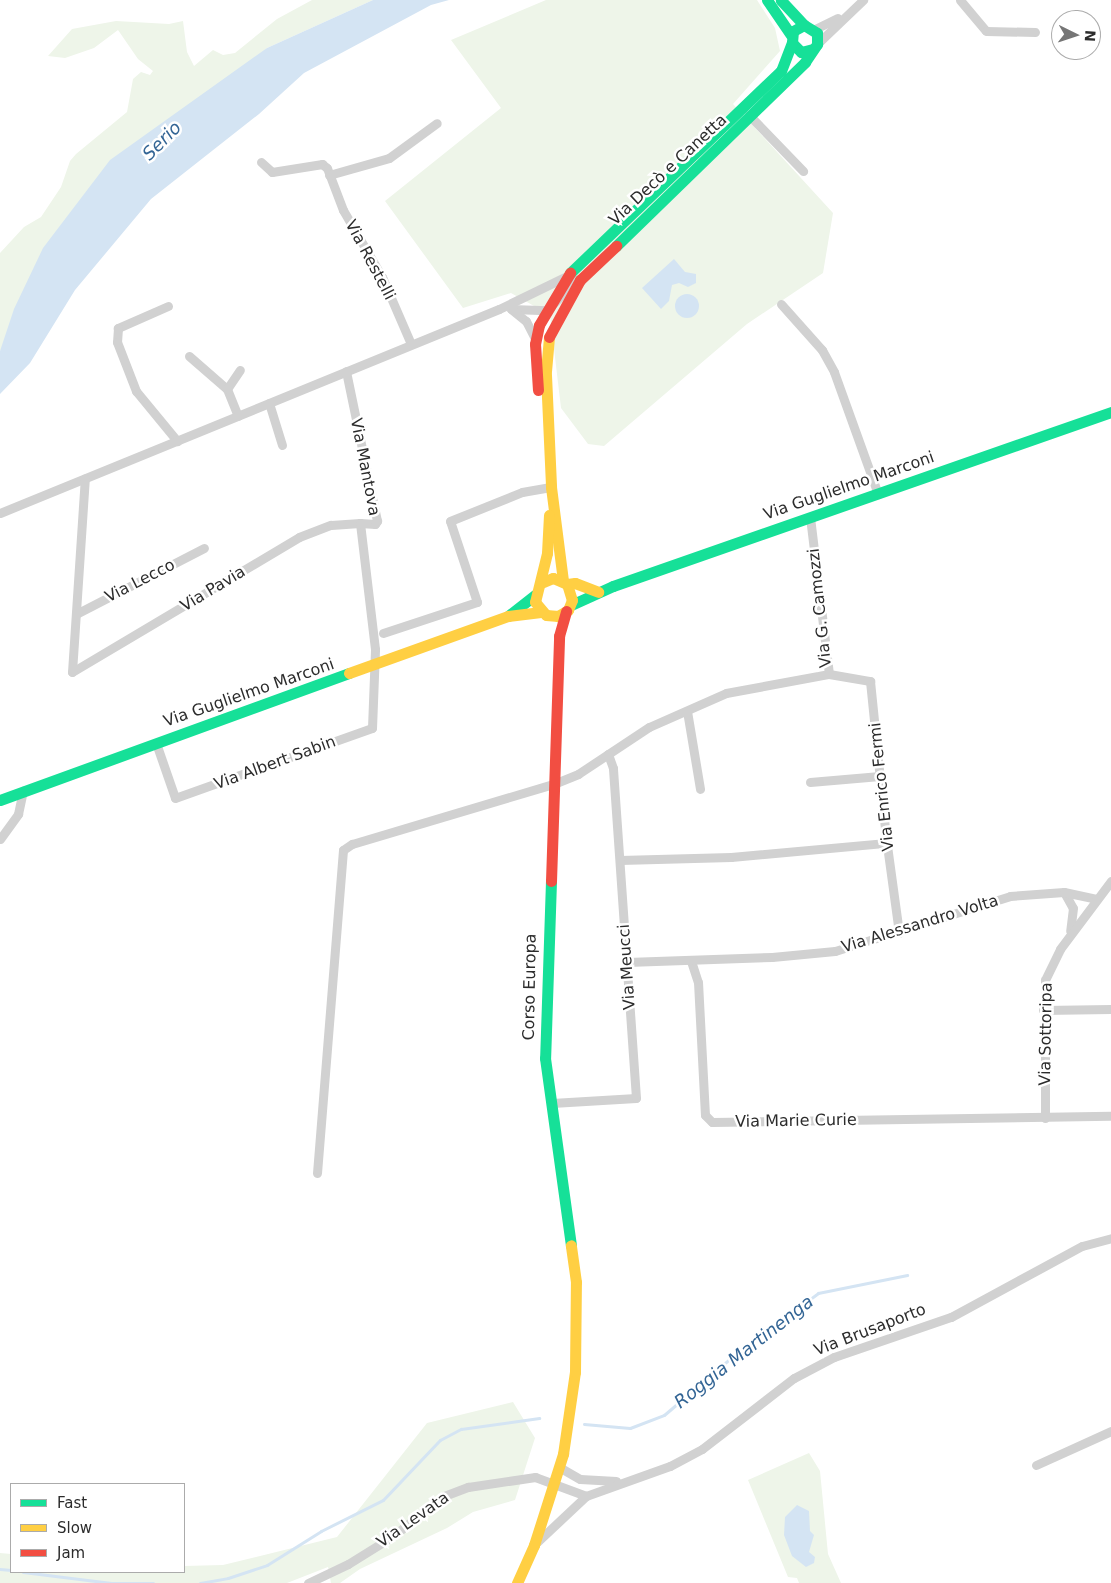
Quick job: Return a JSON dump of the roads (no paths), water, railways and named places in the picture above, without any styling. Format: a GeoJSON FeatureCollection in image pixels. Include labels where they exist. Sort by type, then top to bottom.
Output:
{"type":"FeatureCollection","features":[{"type":"Feature","properties":{"kind":"street"},"geometry":{"type":"LineString","coordinates":[[767,0],[801,52],[815,47],[815,29],[804,25],[781,0]]}},
{"type":"Feature","properties":{"kind":"street","name":"Via Decò e Canetta"},"geometry":{"type":"LineString","coordinates":[[498,309],[547,310],[606,248],[632,230],[806,62],[815,47],[845,14],[863,0]]}},
{"type":"Feature","properties":{"kind":"street"},"geometry":{"type":"LineString","coordinates":[[960,0],[986,31],[1035,32]]}},
{"type":"Feature","properties":{"kind":"street","name":"Via Decò e Canetta"},"geometry":{"type":"LineString","coordinates":[[815,29],[845,14]]}},
{"type":"Feature","properties":{"kind":"street"},"geometry":{"type":"LineString","coordinates":[[792,39],[796,28],[804,25]]}},
{"type":"Feature","properties":{"kind":"street","name":"Via Decò e Canetta"},"geometry":{"type":"LineString","coordinates":[[0,512],[41,493],[85,478],[177,441],[498,309],[565,277],[781,71],[792,39]]}},
{"type":"Feature","properties":{"kind":"street"},"geometry":{"type":"LineString","coordinates":[[749,115],[803,170]]}},
{"type":"Feature","properties":{"kind":"street"},"geometry":{"type":"LineString","coordinates":[[261,162],[272,172],[322,164],[329,175],[389,158],[437,123]]}},
{"type":"Feature","properties":{"kind":"street","name":"Via Restelli"},"geometry":{"type":"LineString","coordinates":[[329,175],[343,210],[382,277],[412,344]]}},
{"type":"Feature","properties":{"kind":"street","name":"Corso Europa"},"geometry":{"type":"LineString","coordinates":[[576,1337],[576,1282],[545,1058],[545,1002],[556,783],[559,636],[572,594],[565,582],[551,487],[547,342],[553,325],[580,280],[632,230]]}},
{"type":"Feature","properties":{"kind":"street","name":"Corso Europa"},"geometry":{"type":"LineString","coordinates":[[548,423],[538,399],[535,344],[547,310],[565,277]]}},
{"type":"Feature","properties":{"kind":"street"},"geometry":{"type":"LineString","coordinates":[[781,304],[822,350],[834,372],[878,494]]}},
{"type":"Feature","properties":{"kind":"street"},"geometry":{"type":"LineString","coordinates":[[168,306],[118,328],[117,342],[136,391],[177,441]]}},
{"type":"Feature","properties":{"kind":"street"},"geometry":{"type":"LineString","coordinates":[[511,309],[530,326],[535,344]]}},
{"type":"Feature","properties":{"kind":"street"},"geometry":{"type":"LineString","coordinates":[[189,356],[227,389],[238,416]]}},
{"type":"Feature","properties":{"kind":"street"},"geometry":{"type":"LineString","coordinates":[[227,389],[240,370]]}},
{"type":"Feature","properties":{"kind":"street","name":"Via Mantova"},"geometry":{"type":"LineString","coordinates":[[346,371],[377,521],[375,524],[360,523],[376,666]]}},
{"type":"Feature","properties":{"kind":"street"},"geometry":{"type":"LineString","coordinates":[[269,403],[282,444]]}},
{"type":"Feature","properties":{"kind":"street","name":"Via Guglielmo Marconi"},"geometry":{"type":"LineString","coordinates":[[568,608],[598,592],[1111,412]]}},
{"type":"Feature","properties":{"kind":"street","name":"Via Lecco"},"geometry":{"type":"LineString","coordinates":[[72,672],[85,478]]}},
{"type":"Feature","properties":{"kind":"street"},"geometry":{"type":"LineString","coordinates":[[383,633],[477,602],[450,521],[522,492],[551,487]]}},
{"type":"Feature","properties":{"kind":"street","name":"Corso Europa"},"geometry":{"type":"LineString","coordinates":[[535,595],[541,584],[547,553],[551,487]]}},
{"type":"Feature","properties":{"kind":"street","name":"Via G. Camozzi"},"geometry":{"type":"LineString","coordinates":[[317,1173],[343,850],[352,844],[556,783],[578,774],[649,727],[726,693],[829,674],[810,517]]}},
{"type":"Feature","properties":{"kind":"street","name":"Via Pavia"},"geometry":{"type":"LineString","coordinates":[[72,672],[299,537],[331,524],[360,523]]}},
{"type":"Feature","properties":{"kind":"street","name":"Via Lecco"},"geometry":{"type":"LineString","coordinates":[[76,614],[204,548]]}},
{"type":"Feature","properties":{"kind":"street"},"geometry":{"type":"LineString","coordinates":[[541,584],[553,578],[575,583],[598,592]]}},
{"type":"Feature","properties":{"kind":"street"},"geometry":{"type":"LineString","coordinates":[[535,595],[559,636]]}},
{"type":"Feature","properties":{"kind":"street","name":"Via Guglielmo Marconi"},"geometry":{"type":"LineString","coordinates":[[508,616],[535,595]]}},
{"type":"Feature","properties":{"kind":"street"},"geometry":{"type":"LineString","coordinates":[[544,613],[558,616],[568,608]]}},
{"type":"Feature","properties":{"kind":"street","name":"Via Guglielmo Marconi"},"geometry":{"type":"LineString","coordinates":[[0,800],[376,666],[508,616],[544,613]]}},
{"type":"Feature","properties":{"kind":"street","name":"Via Albert Sabin"},"geometry":{"type":"LineString","coordinates":[[156,743],[175,798],[372,728],[376,666]]}},
{"type":"Feature","properties":{"kind":"street","name":"Via Enrico Fermi"},"geometry":{"type":"LineString","coordinates":[[829,674],[870,681],[886,843],[900,933]]}},
{"type":"Feature","properties":{"kind":"street"},"geometry":{"type":"LineString","coordinates":[[687,710],[700,789]]}},
{"type":"Feature","properties":{"kind":"street","name":"Via Meucci"},"geometry":{"type":"LineString","coordinates":[[552,1103],[636,1098],[613,768],[608,754]]}},
{"type":"Feature","properties":{"kind":"street"},"geometry":{"type":"LineString","coordinates":[[810,782],[880,776]]}},
{"type":"Feature","properties":{"kind":"street"},"geometry":{"type":"LineString","coordinates":[[0,839],[18,814],[23,791]]}},
{"type":"Feature","properties":{"kind":"street"},"geometry":{"type":"LineString","coordinates":[[620,860],[731,857],[886,843]]}},
{"type":"Feature","properties":{"kind":"street","name":"Via Sottoripa"},"geometry":{"type":"LineString","coordinates":[[1045,1118],[1043,1010],[1045,980],[1050,964],[1068,936],[1110,882]]}},
{"type":"Feature","properties":{"kind":"street"},"geometry":{"type":"LineString","coordinates":[[1064,892],[1073,908],[1068,936]]}},
{"type":"Feature","properties":{"kind":"street","name":"Via Alessandro Volta"},"geometry":{"type":"LineString","coordinates":[[627,962],[691,961],[835,951],[900,933],[1010,896],[1064,892],[1096,899]]}},
{"type":"Feature","properties":{"kind":"street","name":"Via Marie Curie"},"geometry":{"type":"LineString","coordinates":[[691,961],[698,982],[706,1115],[712,1122],[1045,1118]]}},
{"type":"Feature","properties":{"kind":"street"},"geometry":{"type":"LineString","coordinates":[[1043,1010],[1111,1009]]}},
{"type":"Feature","properties":{"kind":"street"},"geometry":{"type":"LineString","coordinates":[[1045,1118],[1111,1116]]}},
{"type":"Feature","properties":{"kind":"street","name":"Via Brusaporto"},"geometry":{"type":"LineString","coordinates":[[534,1545],[586,1496],[623,1480],[670,1466],[702,1449],[794,1378],[834,1357],[951,1317],[1082,1246],[1111,1238]]}},
{"type":"Feature","properties":{"kind":"street","name":"Via Brusaporto"},"geometry":{"type":"LineString","coordinates":[[517,1583],[534,1545],[559,1467],[571,1410],[576,1337]]}},
{"type":"Feature","properties":{"kind":"street"},"geometry":{"type":"LineString","coordinates":[[1036,1465],[1111,1431]]}},
{"type":"Feature","properties":{"kind":"street","name":"Via Brusaporto"},"geometry":{"type":"LineString","coordinates":[[559,1467],[580,1480],[623,1480]]}},
{"type":"Feature","properties":{"kind":"street","name":"Via Levata"},"geometry":{"type":"LineString","coordinates":[[308,1583],[348,1564],[393,1536],[444,1496],[490,1481],[525,1477],[554,1482]]}},
{"type":"Feature","properties":{"kind":"street"},"geometry":{"type":"LineString","coordinates":[[554,1482],[562,1489],[586,1496]]}},
{"type":"Feature","properties":{"kind":"water","name":"Serio"},"geometry":{"type":"Polygon","coordinates":[[[373,0],[449,0],[431,5],[304,73],[259,114],[151,199],[75,290],[30,363],[0,394],[0,351],[14,309],[43,248],[110,160],[267,48],[373,0]]]}},
{"type":"Feature","properties":{"kind":"water"},"geometry":{"type":"Polygon","coordinates":[[[674,259],[685,272],[696,274],[696,283],[688,287],[679,283],[672,285],[669,301],[661,309],[642,288],[674,259]]]}},
{"type":"Feature","properties":{"kind":"water"},"geometry":{"type":"Polygon","coordinates":[[[687,294],[696,297],[699,306],[696,315],[687,318],[678,315],[675,306],[678,297],[687,294]]]}},
{"type":"Feature","properties":{"kind":"water"},"geometry":{"type":"Polygon","coordinates":[[[797,1505],[809,1511],[810,1531],[814,1535],[809,1552],[815,1557],[814,1563],[806,1567],[792,1556],[784,1535],[785,1517],[797,1505]]]}},
{"type":"Feature","properties":{"kind":"waterway","name":"Roggia Martinenga"},"geometry":{"type":"LineString","coordinates":[[584,1424],[630,1428],[664,1415],[733,1356],[818,1293],[907,1275]]}},
{"type":"Feature","properties":{"kind":"waterway","name":"Roggia Martinenga"},"geometry":{"type":"LineString","coordinates":[[200,1583],[228,1578],[267,1565],[321,1531],[383,1500],[440,1440],[461,1429],[539,1418]]}},
{"type":"Feature","properties":{"kind":"waterway","name":"Roggia Martinenga"},"geometry":{"type":"LineString","coordinates":[[0,1569],[10,1570]]}},
{"type":"Feature","properties":{"kind":"waterway","name":"Roggia Martinenga"},"geometry":{"type":"LineString","coordinates":[[31,1573],[111,1583],[153,1583]]}}]}
